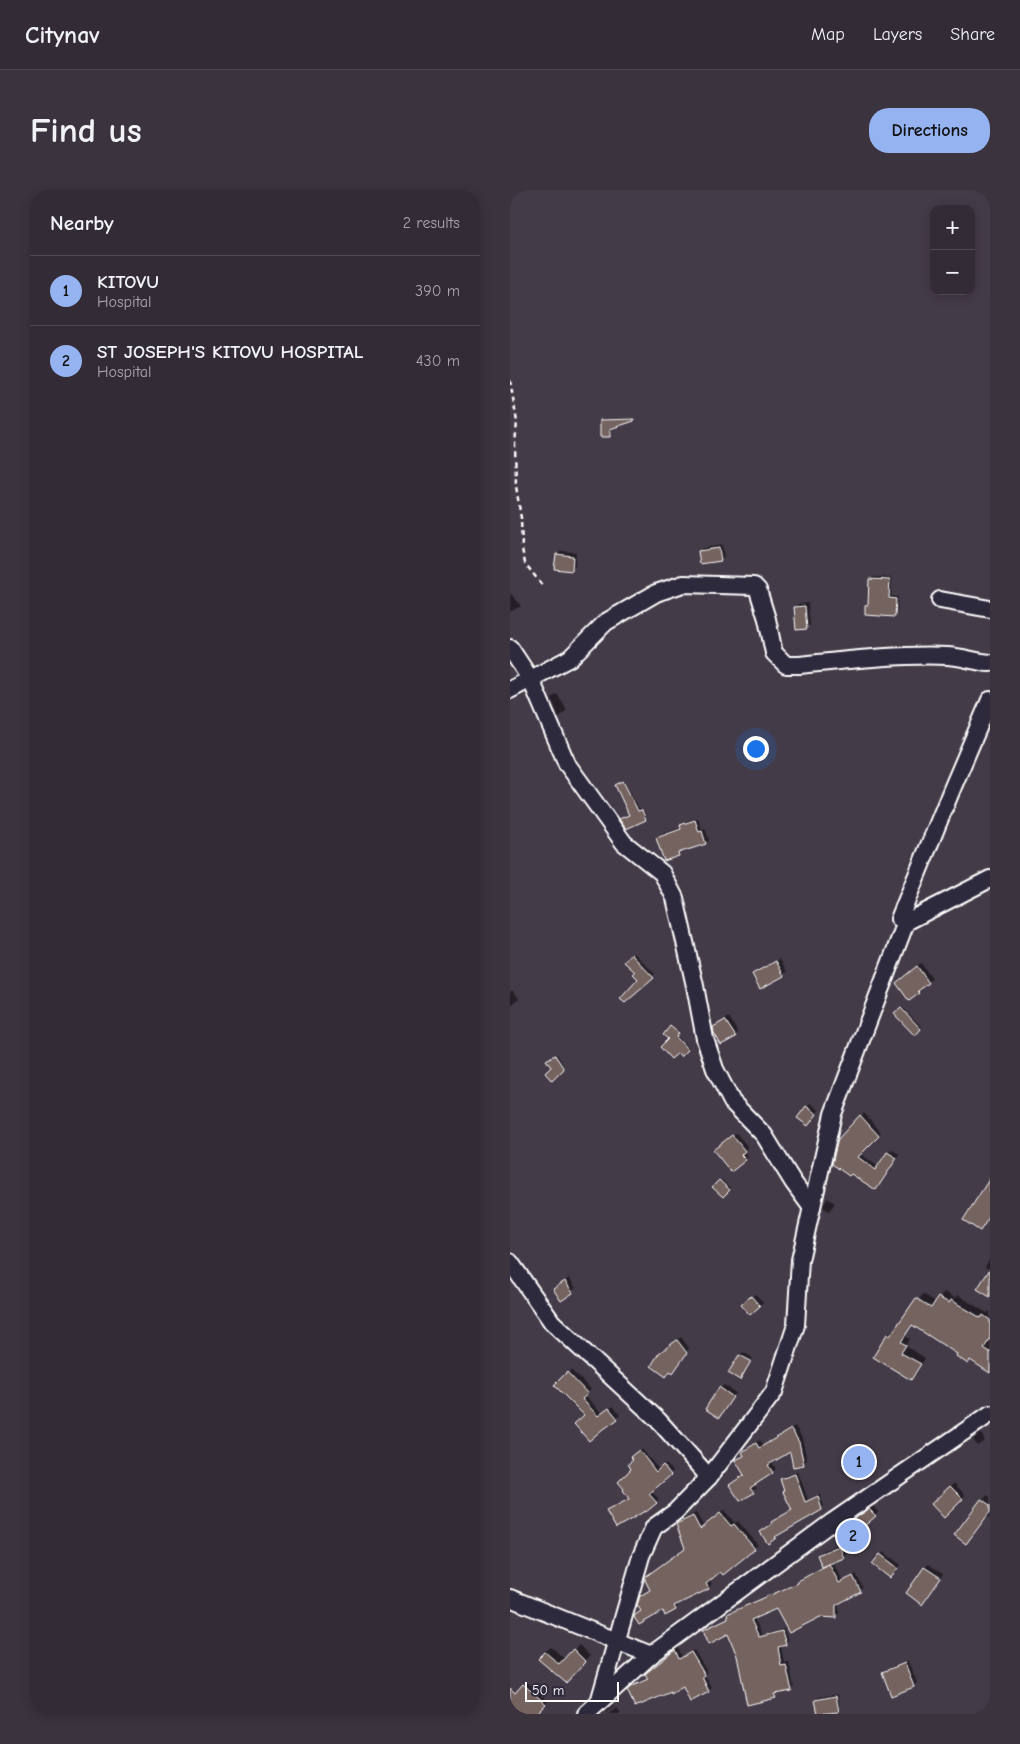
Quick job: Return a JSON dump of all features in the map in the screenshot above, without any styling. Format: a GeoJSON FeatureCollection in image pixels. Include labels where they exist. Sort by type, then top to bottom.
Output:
{"type":"FeatureCollection","features":[{"type":"Feature","properties":{"kind":"street"},"geometry":{"type":"LineString","coordinates":[[510,690],[570,658],[606,622],[656,593],[683,584],[754,586],[758,590],[767,619],[774,653],[786,665],[906,656],[951,656],[990,663]]}},
{"type":"Feature","properties":{"kind":"street"},"geometry":{"type":"LineString","coordinates":[[940,600],[990,609]]}},
{"type":"Feature","properties":{"kind":"street"},"geometry":{"type":"LineString","coordinates":[[510,648],[531,680],[566,764],[624,843],[662,873],[675,898],[705,1039],[715,1069],[732,1102],[764,1135],[793,1182],[812,1208]]}},
{"type":"Feature","properties":{"kind":"street"},"geometry":{"type":"LineString","coordinates":[[906,922],[899,919],[990,700]]}},
{"type":"Feature","properties":{"kind":"street"},"geometry":{"type":"LineString","coordinates":[[599,1702],[641,1556],[654,1527],[675,1512],[709,1477],[774,1392],[796,1325],[800,1260],[833,1114],[906,922],[990,879]]}},
{"type":"Feature","properties":{"kind":"street"},"geometry":{"type":"LineString","coordinates":[[510,1262],[552,1322],[658,1420],[709,1477]]}},
{"type":"Feature","properties":{"kind":"street"},"geometry":{"type":"LineString","coordinates":[[586,1714],[652,1655],[832,1522],[990,1414]]}},
{"type":"Feature","properties":{"kind":"street"},"geometry":{"type":"LineString","coordinates":[[510,1598],[652,1655]]}},
{"type":"Feature","properties":{"kind":"path"},"geometry":{"type":"LineString","coordinates":[[510,380],[517,422],[515,444],[516,486],[521,518],[522,549],[525,563],[544,588]]}},
{"type":"Feature","properties":{"kind":"building"},"geometry":{"type":"Polygon","coordinates":[[[634,419],[634,421],[610,429],[610,437],[600,437],[600,420],[634,419]]]}},
{"type":"Feature","properties":{"kind":"building"},"geometry":{"type":"Polygon","coordinates":[[[719,548],[721,561],[700,564],[698,551],[719,548]]]}},
{"type":"Feature","properties":{"kind":"building"},"geometry":{"type":"Polygon","coordinates":[[[556,554],[573,556],[572,571],[554,569],[556,554]]]}},
{"type":"Feature","properties":{"kind":"building"},"geometry":{"type":"Polygon","coordinates":[[[869,579],[890,580],[889,598],[896,599],[895,617],[865,615],[865,605],[868,605],[869,579]]]}},
{"type":"Feature","properties":{"kind":"building"},"geometry":{"type":"Polygon","coordinates":[[[805,606],[807,629],[796,630],[794,607],[805,606]]]}},
{"type":"Feature","properties":{"kind":"building"},"geometry":{"type":"Polygon","coordinates":[[[623,781],[638,811],[642,810],[646,820],[626,829],[619,819],[629,815],[615,785],[623,781]]]}},
{"type":"Feature","properties":{"kind":"building"},"geometry":{"type":"Polygon","coordinates":[[[695,820],[699,832],[702,831],[706,844],[678,853],[679,856],[664,861],[656,838],[681,829],[680,825],[695,820]]]}},
{"type":"Feature","properties":{"kind":"building"},"geometry":{"type":"Polygon","coordinates":[[[631,954],[654,978],[625,1003],[620,999],[638,979],[633,974],[635,972],[624,962],[631,954]]]}},
{"type":"Feature","properties":{"kind":"building"},"geometry":{"type":"Polygon","coordinates":[[[776,961],[784,976],[760,989],[752,974],[776,961]]]}},
{"type":"Feature","properties":{"kind":"building"},"geometry":{"type":"Polygon","coordinates":[[[917,966],[929,983],[909,1001],[896,983],[917,966]]]}},
{"type":"Feature","properties":{"kind":"building"},"geometry":{"type":"Polygon","coordinates":[[[901,1008],[921,1029],[915,1036],[894,1014],[901,1008]]]}},
{"type":"Feature","properties":{"kind":"building"},"geometry":{"type":"Polygon","coordinates":[[[725,1020],[736,1037],[721,1045],[714,1033],[713,1027],[725,1020]]]}},
{"type":"Feature","properties":{"kind":"building"},"geometry":{"type":"Polygon","coordinates":[[[670,1026],[679,1033],[676,1037],[688,1050],[681,1057],[678,1053],[671,1059],[660,1047],[668,1039],[663,1035],[670,1026]]]}},
{"type":"Feature","properties":{"kind":"building"},"geometry":{"type":"Polygon","coordinates":[[[555,1055],[564,1069],[552,1081],[545,1073],[551,1067],[546,1060],[555,1055]]]}},
{"type":"Feature","properties":{"kind":"building"},"geometry":{"type":"Polygon","coordinates":[[[806,1106],[817,1114],[808,1126],[797,1118],[806,1106]]]}},
{"type":"Feature","properties":{"kind":"building"},"geometry":{"type":"Polygon","coordinates":[[[860,1115],[879,1136],[858,1157],[875,1170],[887,1152],[897,1158],[876,1190],[851,1174],[849,1176],[832,1164],[838,1139],[860,1115]]]}},
{"type":"Feature","properties":{"kind":"building"},"geometry":{"type":"Polygon","coordinates":[[[732,1135],[745,1151],[741,1155],[746,1160],[731,1172],[713,1150],[732,1135]]]}},
{"type":"Feature","properties":{"kind":"building"},"geometry":{"type":"Polygon","coordinates":[[[990,1178],[990,1216],[980,1231],[963,1220],[990,1178]]]}},
{"type":"Feature","properties":{"kind":"building"},"geometry":{"type":"Polygon","coordinates":[[[719,1180],[730,1190],[723,1197],[712,1187],[719,1180]]]}},
{"type":"Feature","properties":{"kind":"building"},"geometry":{"type":"Polygon","coordinates":[[[990,1269],[990,1297],[977,1289],[990,1269]]]}},
{"type":"Feature","properties":{"kind":"building"},"geometry":{"type":"Polygon","coordinates":[[[565,1281],[573,1293],[561,1301],[553,1289],[565,1281]]]}},
{"type":"Feature","properties":{"kind":"building"},"geometry":{"type":"Polygon","coordinates":[[[751,1296],[760,1306],[750,1315],[741,1305],[751,1296]]]}},
{"type":"Feature","properties":{"kind":"building"},"geometry":{"type":"Polygon","coordinates":[[[938,1297],[949,1303],[951,1300],[981,1318],[983,1315],[990,1320],[990,1339],[984,1348],[990,1352],[990,1373],[970,1360],[968,1364],[956,1356],[957,1354],[912,1325],[901,1342],[906,1345],[901,1353],[921,1364],[911,1380],[873,1357],[887,1334],[890,1336],[916,1298],[931,1308],[938,1297]]]}},
{"type":"Feature","properties":{"kind":"building"},"geometry":{"type":"Polygon","coordinates":[[[677,1340],[687,1353],[673,1373],[670,1371],[666,1377],[651,1366],[659,1353],[677,1340]]]}},
{"type":"Feature","properties":{"kind":"building"},"geometry":{"type":"Polygon","coordinates":[[[739,1355],[751,1361],[740,1380],[728,1373],[739,1355]]]}},
{"type":"Feature","properties":{"kind":"building"},"geometry":{"type":"Polygon","coordinates":[[[567,1372],[588,1394],[582,1399],[598,1416],[609,1408],[618,1419],[589,1441],[574,1424],[584,1415],[554,1385],[567,1372]]]}},
{"type":"Feature","properties":{"kind":"building"},"geometry":{"type":"Polygon","coordinates":[[[719,1387],[733,1397],[719,1418],[705,1409],[719,1387]]]}},
{"type":"Feature","properties":{"kind":"building"},"geometry":{"type":"Polygon","coordinates":[[[791,1429],[799,1442],[804,1465],[793,1467],[790,1452],[768,1465],[773,1473],[750,1488],[754,1493],[740,1501],[729,1485],[744,1475],[735,1460],[744,1456],[742,1452],[756,1443],[759,1448],[791,1429]]]}},
{"type":"Feature","properties":{"kind":"building"},"geometry":{"type":"Polygon","coordinates":[[[639,1450],[656,1472],[663,1465],[671,1475],[649,1494],[657,1503],[646,1512],[616,1528],[606,1511],[629,1499],[618,1482],[631,1469],[628,1464],[633,1460],[630,1457],[639,1450]]]}},
{"type":"Feature","properties":{"kind":"building"},"geometry":{"type":"Polygon","coordinates":[[[795,1474],[805,1502],[818,1496],[822,1510],[775,1537],[768,1544],[760,1532],[772,1524],[771,1522],[792,1510],[783,1492],[780,1479],[795,1474]]]}},
{"type":"Feature","properties":{"kind":"building"},"geometry":{"type":"Polygon","coordinates":[[[950,1486],[963,1499],[944,1518],[931,1504],[950,1486]]]}},
{"type":"Feature","properties":{"kind":"building"},"geometry":{"type":"Polygon","coordinates":[[[981,1499],[990,1505],[990,1512],[966,1544],[954,1535],[981,1499]]]}},
{"type":"Feature","properties":{"kind":"building"},"geometry":{"type":"Polygon","coordinates":[[[869,1509],[876,1516],[856,1533],[848,1523],[869,1509]]]}},
{"type":"Feature","properties":{"kind":"building"},"geometry":{"type":"Polygon","coordinates":[[[720,1513],[731,1526],[734,1524],[755,1549],[723,1575],[720,1572],[706,1584],[709,1589],[674,1606],[676,1610],[665,1616],[663,1611],[639,1625],[634,1617],[641,1611],[637,1605],[640,1596],[650,1590],[645,1577],[685,1548],[676,1524],[693,1516],[700,1529],[720,1513]]]}},
{"type":"Feature","properties":{"kind":"building"},"geometry":{"type":"Polygon","coordinates":[[[839,1546],[844,1558],[822,1567],[817,1555],[839,1546]]]}},
{"type":"Feature","properties":{"kind":"building"},"geometry":{"type":"Polygon","coordinates":[[[880,1554],[898,1568],[890,1578],[872,1564],[880,1554]]]}},
{"type":"Feature","properties":{"kind":"building"},"geometry":{"type":"Polygon","coordinates":[[[829,1564],[839,1583],[853,1576],[861,1592],[836,1605],[836,1618],[820,1617],[789,1633],[776,1609],[751,1620],[759,1637],[782,1631],[786,1645],[778,1647],[781,1666],[786,1665],[792,1691],[774,1694],[776,1698],[747,1705],[737,1656],[728,1634],[709,1644],[703,1630],[728,1618],[727,1614],[798,1583],[798,1581],[829,1564]]]}},
{"type":"Feature","properties":{"kind":"building"},"geometry":{"type":"Polygon","coordinates":[[[924,1567],[941,1578],[922,1605],[906,1593],[924,1567]]]}},
{"type":"Feature","properties":{"kind":"building"},"geometry":{"type":"Polygon","coordinates":[[[573,1649],[586,1662],[566,1683],[538,1659],[545,1652],[559,1664],[573,1649]]]}},
{"type":"Feature","properties":{"kind":"building"},"geometry":{"type":"Polygon","coordinates":[[[675,1650],[679,1659],[691,1652],[703,1672],[704,1676],[702,1677],[709,1692],[690,1702],[683,1687],[671,1694],[671,1692],[635,1707],[627,1690],[648,1679],[645,1674],[675,1650]]]}},
{"type":"Feature","properties":{"kind":"building"},"geometry":{"type":"Polygon","coordinates":[[[905,1663],[914,1687],[891,1696],[882,1672],[905,1663]]]}},
{"type":"Feature","properties":{"kind":"building"},"geometry":{"type":"Polygon","coordinates":[[[523,1684],[546,1704],[536,1714],[519,1714],[510,1705],[510,1688],[515,1693],[523,1684]]]}},
{"type":"Feature","properties":{"kind":"building"},"geometry":{"type":"Polygon","coordinates":[[[836,1696],[839,1712],[818,1714],[815,1700],[836,1696]]]}},
{"type":"Feature","properties":{"kind":"place","name":"KITOVU"},"geometry":{"type":"Point","coordinates":[859,1462]}},
{"type":"Feature","properties":{"kind":"place","name":"ST JOSEPH'S KITOVU HOSPITAL"},"geometry":{"type":"Point","coordinates":[853,1536]}}]}
